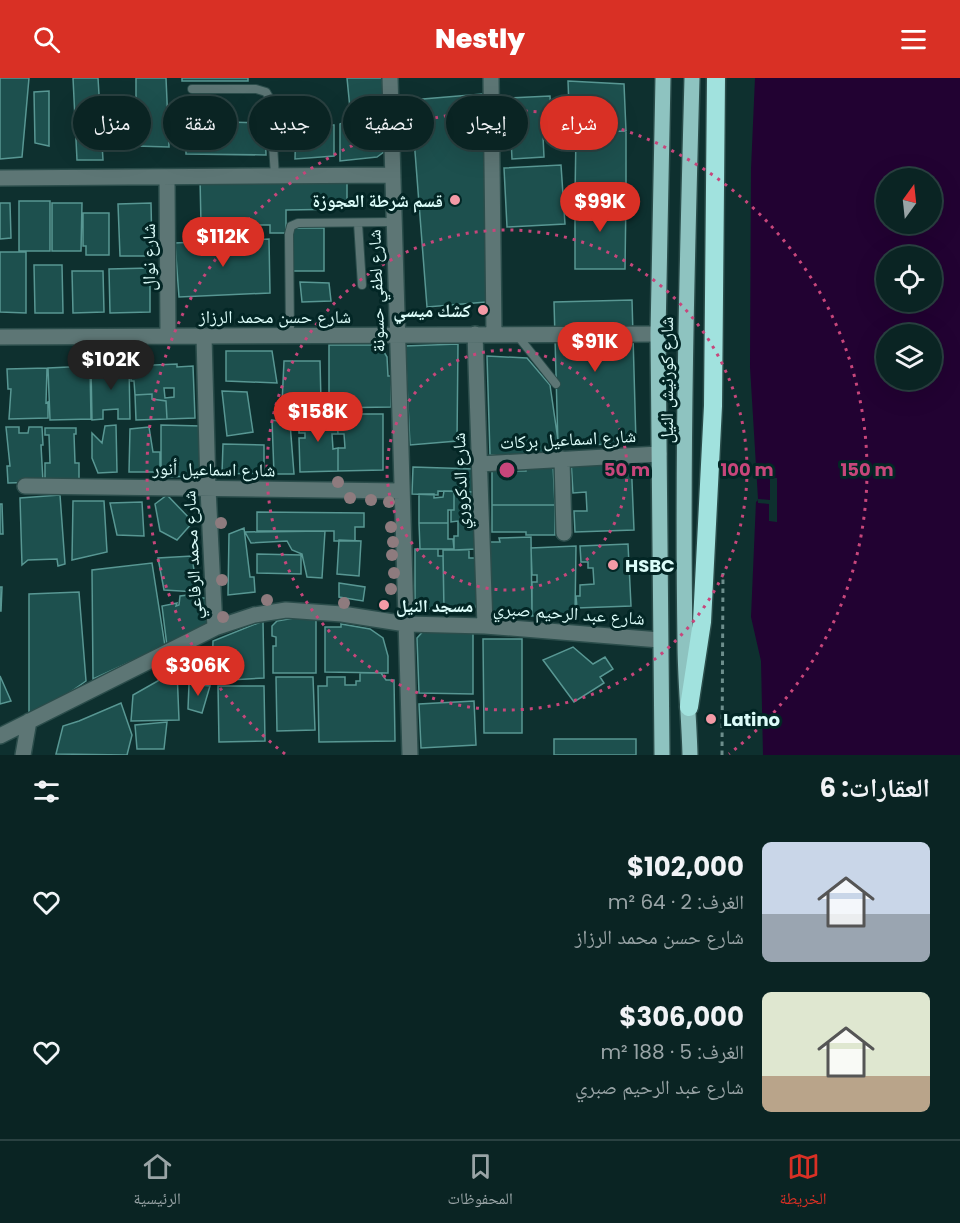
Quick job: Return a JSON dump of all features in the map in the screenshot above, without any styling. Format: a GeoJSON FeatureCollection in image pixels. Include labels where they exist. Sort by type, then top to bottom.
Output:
{"type":"FeatureCollection","features":[{"type":"Feature","properties":{"kind":"highway"},"geometry":{"type":"LineString","coordinates":[[689,707],[702,622],[713,405],[716,78]]}},
{"type":"Feature","properties":{"kind":"main road","name":"شارع كورنيش النيل"},"geometry":{"type":"LineString","coordinates":[[662,755],[658,334],[663,78]]}},
{"type":"Feature","properties":{"kind":"main road","name":"شارع كورنيش النيل"},"geometry":{"type":"LineString","coordinates":[[690,755],[685,642],[685,338],[692,78]]}},
{"type":"Feature","properties":{"kind":"street","name":"شارع لطفي حسونة"},"geometry":{"type":"LineString","coordinates":[[390,78],[410,755]]}},
{"type":"Feature","properties":{"kind":"street"},"geometry":{"type":"LineString","coordinates":[[491,78],[494,334]]}},
{"type":"Feature","properties":{"kind":"street"},"geometry":{"type":"LineString","coordinates":[[0,178],[393,175]]}},
{"type":"Feature","properties":{"kind":"street","name":"شارع نوال"},"geometry":{"type":"LineString","coordinates":[[167,177],[168,336]]}},
{"type":"Feature","properties":{"kind":"street","name":"شارع الدكروري"},"geometry":{"type":"LineString","coordinates":[[475,334],[485,627]]}},
{"type":"Feature","properties":{"kind":"street","name":"شارع حسن محمد الرزاز"},"geometry":{"type":"LineString","coordinates":[[0,337],[658,334]]}},
{"type":"Feature","properties":{"kind":"street","name":"شارع محمد الرفاعي"},"geometry":{"type":"LineString","coordinates":[[204,336],[215,628]]}},
{"type":"Feature","properties":{"kind":"street","name":"شارع اسماعيل بركات"},"geometry":{"type":"LineString","coordinates":[[480,464],[659,454]]}},
{"type":"Feature","properties":{"kind":"street"},"geometry":{"type":"LineString","coordinates":[[562,459],[564,533]]}},
{"type":"Feature","properties":{"kind":"street","name":"شارع اسماعيل أنور"},"geometry":{"type":"LineString","coordinates":[[25,486],[402,491]]}},
{"type":"Feature","properties":{"kind":"street","name":"شارع عبد الرحيم صبري"},"geometry":{"type":"LineString","coordinates":[[0,736],[215,628],[254,615],[286,610],[342,614],[406,624],[485,627],[660,640]]}},
{"type":"Feature","properties":{"kind":"street"},"geometry":{"type":"LineString","coordinates":[[23,755],[29,721]]}},
{"type":"Feature","properties":{"kind":"lane"},"geometry":{"type":"LineString","coordinates":[[192,89],[256,89],[266,92],[270,99],[275,176]]}},
{"type":"Feature","properties":{"kind":"lane"},"geometry":{"type":"LineString","coordinates":[[290,335],[289,231],[291,226],[298,223],[394,222]]}},
{"type":"Feature","properties":{"kind":"lane"},"geometry":{"type":"LineString","coordinates":[[358,223],[362,285]]}},
{"type":"Feature","properties":{"kind":"lane"},"geometry":{"type":"LineString","coordinates":[[516,334],[556,384]]}},
{"type":"Feature","properties":{"kind":"shaded area"},"geometry":{"type":"Polygon","coordinates":[[[755,78],[960,78],[960,755],[763,755],[761,661],[751,617],[756,501],[758,499],[750,367],[751,169],[755,78]]]}},
{"type":"Feature","properties":{"kind":"pier"},"geometry":{"type":"Polygon","coordinates":[[[770,478],[777,478],[777,522],[769,521],[769,504],[758,503],[758,499],[770,500],[770,478]]]}},
{"type":"Feature","properties":{"kind":"building"},"geometry":{"type":"Polygon","coordinates":[[[0,78],[29,78],[22,157],[0,159],[0,78]]]}},
{"type":"Feature","properties":{"kind":"building"},"geometry":{"type":"Polygon","coordinates":[[[73,78],[98,78],[99,96],[74,96],[73,78]]]}},
{"type":"Feature","properties":{"kind":"building"},"geometry":{"type":"Polygon","coordinates":[[[136,78],[166,78],[167,96],[163,96],[163,147],[151,146],[151,96],[136,96],[136,78]]]}},
{"type":"Feature","properties":{"kind":"building"},"geometry":{"type":"Polygon","coordinates":[[[182,78],[248,78],[248,81],[182,81],[182,78]]]}},
{"type":"Feature","properties":{"kind":"building"},"geometry":{"type":"Polygon","coordinates":[[[347,78],[382,78],[384,96],[349,96],[347,78]]]}},
{"type":"Feature","properties":{"kind":"building"},"geometry":{"type":"Polygon","coordinates":[[[568,81],[624,84],[626,131],[618,131],[618,96],[569,96],[568,81]]]}},
{"type":"Feature","properties":{"kind":"building"},"geometry":{"type":"Polygon","coordinates":[[[49,91],[49,146],[35,143],[34,92],[49,91]]]}},
{"type":"Feature","properties":{"kind":"building","name":"قسم شرطة العجوزة"},"geometry":{"type":"Polygon","coordinates":[[[482,94],[482,96],[458,96],[482,94]]]}},
{"type":"Feature","properties":{"kind":"building"},"geometry":{"type":"Polygon","coordinates":[[[540,96],[540,150],[544,150],[544,157],[512,159],[512,150],[528,150],[528,97],[540,96]]]}},
{"type":"Feature","properties":{"kind":"building","name":"قسم شرطة العجوزة"},"geometry":{"type":"Polygon","coordinates":[[[446,97],[446,150],[486,150],[498,301],[427,307],[415,150],[434,150],[434,98],[446,97]]]}},
{"type":"Feature","properties":{"kind":"building"},"geometry":{"type":"Polygon","coordinates":[[[237,122],[249,123],[249,150],[266,150],[266,155],[186,154],[186,150],[237,150],[237,122]]]}},
{"type":"Feature","properties":{"kind":"building"},"geometry":{"type":"Polygon","coordinates":[[[343,123],[343,150],[387,150],[377,157],[340,161],[340,124],[343,123]]]}},
{"type":"Feature","properties":{"kind":"building"},"geometry":{"type":"Polygon","coordinates":[[[331,125],[334,125],[334,156],[295,159],[295,150],[331,150],[331,125]]]}},
{"type":"Feature","properties":{"kind":"building"},"geometry":{"type":"Polygon","coordinates":[[[618,131],[626,131],[626,197],[575,197],[576,150],[618,150],[618,131]]]}},
{"type":"Feature","properties":{"kind":"building"},"geometry":{"type":"Polygon","coordinates":[[[77,150],[102,150],[103,160],[77,160],[77,150]]]}},
{"type":"Feature","properties":{"kind":"building"},"geometry":{"type":"Polygon","coordinates":[[[561,165],[565,224],[507,227],[504,168],[561,165]]]}},
{"type":"Feature","properties":{"kind":"building"},"geometry":{"type":"Polygon","coordinates":[[[347,177],[347,209],[286,210],[286,233],[270,233],[270,225],[201,225],[200,178],[347,177]]]}},
{"type":"Feature","properties":{"kind":"building"},"geometry":{"type":"Polygon","coordinates":[[[575,197],[626,197],[625,269],[575,269],[575,197]]]}},
{"type":"Feature","properties":{"kind":"building"},"geometry":{"type":"Polygon","coordinates":[[[19,201],[50,201],[50,251],[19,251],[19,201]]]}},
{"type":"Feature","properties":{"kind":"building"},"geometry":{"type":"Polygon","coordinates":[[[0,203],[10,203],[11,238],[0,239],[0,203]]]}},
{"type":"Feature","properties":{"kind":"building"},"geometry":{"type":"Polygon","coordinates":[[[52,203],[82,203],[81,251],[52,251],[52,203]]]}},
{"type":"Feature","properties":{"kind":"building"},"geometry":{"type":"Polygon","coordinates":[[[151,203],[152,250],[150,250],[150,256],[120,256],[118,204],[151,203]]]}},
{"type":"Feature","properties":{"kind":"building"},"geometry":{"type":"Polygon","coordinates":[[[83,213],[109,213],[109,255],[86,255],[86,246],[83,246],[83,213]]]}},
{"type":"Feature","properties":{"kind":"building"},"geometry":{"type":"Polygon","coordinates":[[[293,228],[324,228],[324,271],[293,271],[293,228]]]}},
{"type":"Feature","properties":{"kind":"building"},"geometry":{"type":"Polygon","coordinates":[[[269,239],[270,293],[179,297],[175,243],[269,239]]]}},
{"type":"Feature","properties":{"kind":"building"},"geometry":{"type":"Polygon","coordinates":[[[0,252],[26,252],[26,313],[0,312],[0,252]]]}},
{"type":"Feature","properties":{"kind":"building"},"geometry":{"type":"Polygon","coordinates":[[[34,265],[62,265],[63,313],[35,313],[34,265]]]}},
{"type":"Feature","properties":{"kind":"building"},"geometry":{"type":"Polygon","coordinates":[[[150,268],[150,312],[110,313],[109,269],[150,268]]]}},
{"type":"Feature","properties":{"kind":"building"},"geometry":{"type":"Polygon","coordinates":[[[72,271],[103,271],[104,312],[73,313],[72,271]]]}},
{"type":"Feature","properties":{"kind":"building"},"geometry":{"type":"Polygon","coordinates":[[[300,282],[329,283],[331,301],[302,302],[300,282]]]}},
{"type":"Feature","properties":{"kind":"building"},"geometry":{"type":"Polygon","coordinates":[[[632,300],[636,443],[558,446],[554,302],[632,300]]]}},
{"type":"Feature","properties":{"kind":"building"},"geometry":{"type":"Polygon","coordinates":[[[458,344],[457,441],[410,445],[405,346],[458,344]]]}},
{"type":"Feature","properties":{"kind":"building"},"geometry":{"type":"Polygon","coordinates":[[[329,345],[373,345],[384,352],[387,357],[388,376],[391,376],[391,407],[329,408],[329,345]]]}},
{"type":"Feature","properties":{"kind":"building"},"geometry":{"type":"Polygon","coordinates":[[[226,351],[272,351],[277,383],[226,381],[226,351]]]}},
{"type":"Feature","properties":{"kind":"building"},"geometry":{"type":"Polygon","coordinates":[[[487,356],[527,358],[550,385],[560,454],[490,455],[487,356]]]}},
{"type":"Feature","properties":{"kind":"building"},"geometry":{"type":"Polygon","coordinates":[[[284,361],[320,361],[321,402],[282,404],[284,361]]]}},
{"type":"Feature","properties":{"kind":"building"},"geometry":{"type":"Polygon","coordinates":[[[177,364],[177,367],[193,366],[195,418],[167,419],[166,401],[152,399],[152,394],[135,395],[134,381],[131,381],[131,366],[177,364]],[[164,388],[165,398],[174,397],[174,388],[164,388]]]}},
{"type":"Feature","properties":{"kind":"building"},"geometry":{"type":"Polygon","coordinates":[[[90,366],[91,419],[50,420],[48,368],[90,366]]]}},
{"type":"Feature","properties":{"kind":"building"},"geometry":{"type":"Polygon","coordinates":[[[129,366],[130,419],[118,419],[118,409],[103,410],[103,419],[92,420],[91,367],[129,366]]]}},
{"type":"Feature","properties":{"kind":"building"},"geometry":{"type":"Polygon","coordinates":[[[47,368],[48,418],[9,419],[11,389],[8,389],[7,369],[47,368]]]}},
{"type":"Feature","properties":{"kind":"building"},"geometry":{"type":"Polygon","coordinates":[[[222,391],[247,392],[253,432],[227,436],[222,391]]]}},
{"type":"Feature","properties":{"kind":"building"},"geometry":{"type":"Polygon","coordinates":[[[152,394],[152,399],[166,401],[167,419],[136,420],[135,395],[152,394]]]}},
{"type":"Feature","properties":{"kind":"building"},"geometry":{"type":"Polygon","coordinates":[[[337,413],[338,434],[332,434],[333,449],[338,448],[338,471],[300,472],[299,438],[305,438],[305,433],[299,433],[299,414],[337,413]]]}},
{"type":"Feature","properties":{"kind":"building"},"geometry":{"type":"Polygon","coordinates":[[[351,414],[383,414],[383,470],[338,471],[338,448],[345,448],[344,434],[338,434],[337,421],[351,421],[351,414]]]}},
{"type":"Feature","properties":{"kind":"building"},"geometry":{"type":"Polygon","coordinates":[[[272,420],[290,423],[294,474],[274,474],[272,420]]]}},
{"type":"Feature","properties":{"kind":"building"},"geometry":{"type":"Polygon","coordinates":[[[116,425],[117,472],[98,473],[92,458],[92,433],[102,443],[105,426],[116,425]]]}},
{"type":"Feature","properties":{"kind":"building"},"geometry":{"type":"Polygon","coordinates":[[[161,425],[201,426],[201,476],[161,477],[161,425]]]}},
{"type":"Feature","properties":{"kind":"building"},"geometry":{"type":"Polygon","coordinates":[[[6,427],[19,427],[19,433],[28,433],[29,427],[42,427],[43,482],[8,483],[7,466],[10,466],[6,427]]]}},
{"type":"Feature","properties":{"kind":"building"},"geometry":{"type":"Polygon","coordinates":[[[149,427],[153,452],[160,452],[160,472],[129,472],[130,429],[149,427]]]}},
{"type":"Feature","properties":{"kind":"building"},"geometry":{"type":"Polygon","coordinates":[[[45,428],[76,428],[76,434],[74,434],[75,463],[79,463],[79,482],[45,483],[45,463],[50,463],[49,435],[45,435],[45,428]]]}},
{"type":"Feature","properties":{"kind":"building"},"geometry":{"type":"Polygon","coordinates":[[[223,444],[264,445],[264,473],[222,474],[223,444]]]}},
{"type":"Feature","properties":{"kind":"building"},"geometry":{"type":"Polygon","coordinates":[[[631,457],[634,530],[575,532],[574,511],[587,511],[586,492],[573,493],[571,460],[631,457]]]}},
{"type":"Feature","properties":{"kind":"building"},"geometry":{"type":"Polygon","coordinates":[[[516,465],[516,471],[526,471],[526,465],[553,465],[555,505],[492,505],[492,468],[516,465]]]}},
{"type":"Feature","properties":{"kind":"building"},"geometry":{"type":"Polygon","coordinates":[[[413,467],[475,469],[474,492],[438,491],[438,495],[412,494],[413,467]]]}},
{"type":"Feature","properties":{"kind":"building"},"geometry":{"type":"Polygon","coordinates":[[[444,491],[454,491],[454,510],[448,510],[448,523],[419,523],[419,494],[434,494],[434,498],[443,497],[444,491]]]}},
{"type":"Feature","properties":{"kind":"building"},"geometry":{"type":"Polygon","coordinates":[[[454,491],[474,492],[476,549],[454,550],[454,536],[458,536],[458,521],[451,522],[451,510],[454,510],[454,491]]]}},
{"type":"Feature","properties":{"kind":"building"},"geometry":{"type":"Polygon","coordinates":[[[60,495],[65,564],[58,566],[57,559],[28,560],[22,565],[20,498],[60,495]]]}},
{"type":"Feature","properties":{"kind":"building"},"geometry":{"type":"Polygon","coordinates":[[[167,495],[193,522],[177,540],[160,531],[155,504],[167,495]]]}},
{"type":"Feature","properties":{"kind":"building"},"geometry":{"type":"Polygon","coordinates":[[[73,501],[104,501],[107,552],[72,560],[73,501]]]}},
{"type":"Feature","properties":{"kind":"building"},"geometry":{"type":"Polygon","coordinates":[[[142,502],[144,536],[117,535],[110,503],[142,502]]]}},
{"type":"Feature","properties":{"kind":"building"},"geometry":{"type":"Polygon","coordinates":[[[0,504],[2,504],[3,534],[0,534],[0,504]]]}},
{"type":"Feature","properties":{"kind":"building"},"geometry":{"type":"Polygon","coordinates":[[[492,505],[555,505],[555,535],[492,532],[492,505]]]}},
{"type":"Feature","properties":{"kind":"building"},"geometry":{"type":"Polygon","coordinates":[[[257,512],[364,513],[364,527],[355,527],[355,541],[334,541],[334,531],[257,531],[257,512]]]}},
{"type":"Feature","properties":{"kind":"building"},"geometry":{"type":"Polygon","coordinates":[[[419,523],[448,523],[448,539],[453,539],[454,549],[420,549],[419,523]]]}},
{"type":"Feature","properties":{"kind":"building"},"geometry":{"type":"Polygon","coordinates":[[[244,528],[250,577],[254,577],[255,592],[228,595],[229,534],[244,528]]]}},
{"type":"Feature","properties":{"kind":"building"},"geometry":{"type":"Polygon","coordinates":[[[325,531],[322,578],[307,577],[302,554],[292,550],[287,541],[251,543],[245,532],[325,531]]]}},
{"type":"Feature","properties":{"kind":"building"},"geometry":{"type":"Polygon","coordinates":[[[531,537],[532,616],[491,616],[490,542],[500,542],[499,538],[531,537]]]}},
{"type":"Feature","properties":{"kind":"building"},"geometry":{"type":"Polygon","coordinates":[[[339,540],[361,541],[359,576],[337,574],[339,540]]]}},
{"type":"Feature","properties":{"kind":"building"},"geometry":{"type":"Polygon","coordinates":[[[628,544],[631,606],[577,608],[576,596],[580,596],[580,585],[594,584],[593,568],[588,568],[588,562],[581,562],[580,546],[628,544]]]}},
{"type":"Feature","properties":{"kind":"building"},"geometry":{"type":"Polygon","coordinates":[[[576,546],[575,615],[532,616],[532,582],[537,582],[537,575],[532,575],[531,548],[576,546]]]}},
{"type":"Feature","properties":{"kind":"building"},"geometry":{"type":"Polygon","coordinates":[[[415,549],[438,549],[438,556],[443,556],[444,611],[423,608],[415,600],[415,549]]]}},
{"type":"Feature","properties":{"kind":"building"},"geometry":{"type":"Polygon","coordinates":[[[443,550],[469,550],[469,558],[476,558],[477,604],[474,609],[444,611],[443,550]]]}},
{"type":"Feature","properties":{"kind":"building"},"geometry":{"type":"Polygon","coordinates":[[[257,554],[301,555],[301,574],[257,573],[257,554]]]}},
{"type":"Feature","properties":{"kind":"building"},"geometry":{"type":"Polygon","coordinates":[[[192,556],[197,592],[164,590],[158,558],[192,556]]]}},
{"type":"Feature","properties":{"kind":"building"},"geometry":{"type":"Polygon","coordinates":[[[152,563],[165,646],[93,679],[92,570],[152,563]]]}},
{"type":"Feature","properties":{"kind":"building"},"geometry":{"type":"Polygon","coordinates":[[[339,583],[365,587],[363,601],[339,597],[339,583]]]}},
{"type":"Feature","properties":{"kind":"building"},"geometry":{"type":"Polygon","coordinates":[[[0,587],[2,587],[1,611],[0,611],[0,587]]]}},
{"type":"Feature","properties":{"kind":"building"},"geometry":{"type":"Polygon","coordinates":[[[79,592],[86,681],[29,721],[29,594],[79,592]]]}},
{"type":"Feature","properties":{"kind":"building"},"geometry":{"type":"Polygon","coordinates":[[[196,594],[197,598],[206,598],[207,630],[167,646],[162,606],[177,603],[176,606],[179,605],[180,596],[196,594]]]}},
{"type":"Feature","properties":{"kind":"building"},"geometry":{"type":"Polygon","coordinates":[[[316,617],[316,673],[273,673],[273,646],[276,646],[276,637],[272,636],[272,626],[277,621],[316,617]]]}},
{"type":"Feature","properties":{"kind":"building"},"geometry":{"type":"Polygon","coordinates":[[[263,621],[264,678],[212,681],[213,641],[263,621]]]}},
{"type":"Feature","properties":{"kind":"building"},"geometry":{"type":"Polygon","coordinates":[[[341,624],[370,629],[383,638],[388,656],[388,673],[325,672],[325,627],[341,627],[341,624]]]}},
{"type":"Feature","properties":{"kind":"building"},"geometry":{"type":"Polygon","coordinates":[[[426,628],[473,631],[473,694],[419,693],[417,638],[426,628]]]}},
{"type":"Feature","properties":{"kind":"building"},"geometry":{"type":"Polygon","coordinates":[[[483,639],[522,639],[522,733],[484,733],[483,639]]]}},
{"type":"Feature","properties":{"kind":"building"},"geometry":{"type":"Polygon","coordinates":[[[573,647],[593,664],[605,657],[613,669],[600,677],[604,683],[574,702],[543,660],[573,647]]]}},
{"type":"Feature","properties":{"kind":"building"},"geometry":{"type":"Polygon","coordinates":[[[177,670],[179,720],[131,721],[133,695],[177,670]]]}},
{"type":"Feature","properties":{"kind":"building"},"geometry":{"type":"Polygon","coordinates":[[[360,673],[381,673],[386,680],[394,680],[395,741],[319,742],[318,686],[327,686],[327,677],[345,677],[345,685],[356,685],[356,681],[360,681],[360,673]]]}},
{"type":"Feature","properties":{"kind":"building"},"geometry":{"type":"Polygon","coordinates":[[[0,676],[11,701],[0,704],[0,676]]]}},
{"type":"Feature","properties":{"kind":"building"},"geometry":{"type":"Polygon","coordinates":[[[276,677],[313,677],[315,730],[277,731],[276,677]]]}},
{"type":"Feature","properties":{"kind":"building"},"geometry":{"type":"Polygon","coordinates":[[[189,684],[210,686],[202,713],[188,709],[189,684]]]}},
{"type":"Feature","properties":{"kind":"building"},"geometry":{"type":"Polygon","coordinates":[[[218,686],[264,686],[265,741],[219,742],[218,686]]]}},
{"type":"Feature","properties":{"kind":"building"},"geometry":{"type":"Polygon","coordinates":[[[474,701],[476,745],[421,748],[419,704],[474,701]]]}},
{"type":"Feature","properties":{"kind":"building"},"geometry":{"type":"Polygon","coordinates":[[[121,703],[132,735],[127,755],[56,754],[63,726],[121,703]]]}},
{"type":"Feature","properties":{"kind":"building"},"geometry":{"type":"Polygon","coordinates":[[[167,722],[164,749],[137,749],[135,725],[167,722]]]}},
{"type":"Feature","properties":{"kind":"building"},"geometry":{"type":"Polygon","coordinates":[[[554,739],[636,739],[636,755],[554,755],[554,739]]]}},
{"type":"Feature","properties":{"kind":"place","name":"قسم شرطة العجوزة"},"geometry":{"type":"Point","coordinates":[455,200]}},
{"type":"Feature","properties":{"kind":"place","name":"كشك ميسي"},"geometry":{"type":"Point","coordinates":[483,310]}},
{"type":"Feature","properties":{"kind":"place","name":"HSBC"},"geometry":{"type":"Point","coordinates":[613,565]}},
{"type":"Feature","properties":{"kind":"place","name":"مسجد النيل"},"geometry":{"type":"Point","coordinates":[384,605]}},
{"type":"Feature","properties":{"kind":"place","name":"Latino"},"geometry":{"type":"Point","coordinates":[711,719]}}]}
